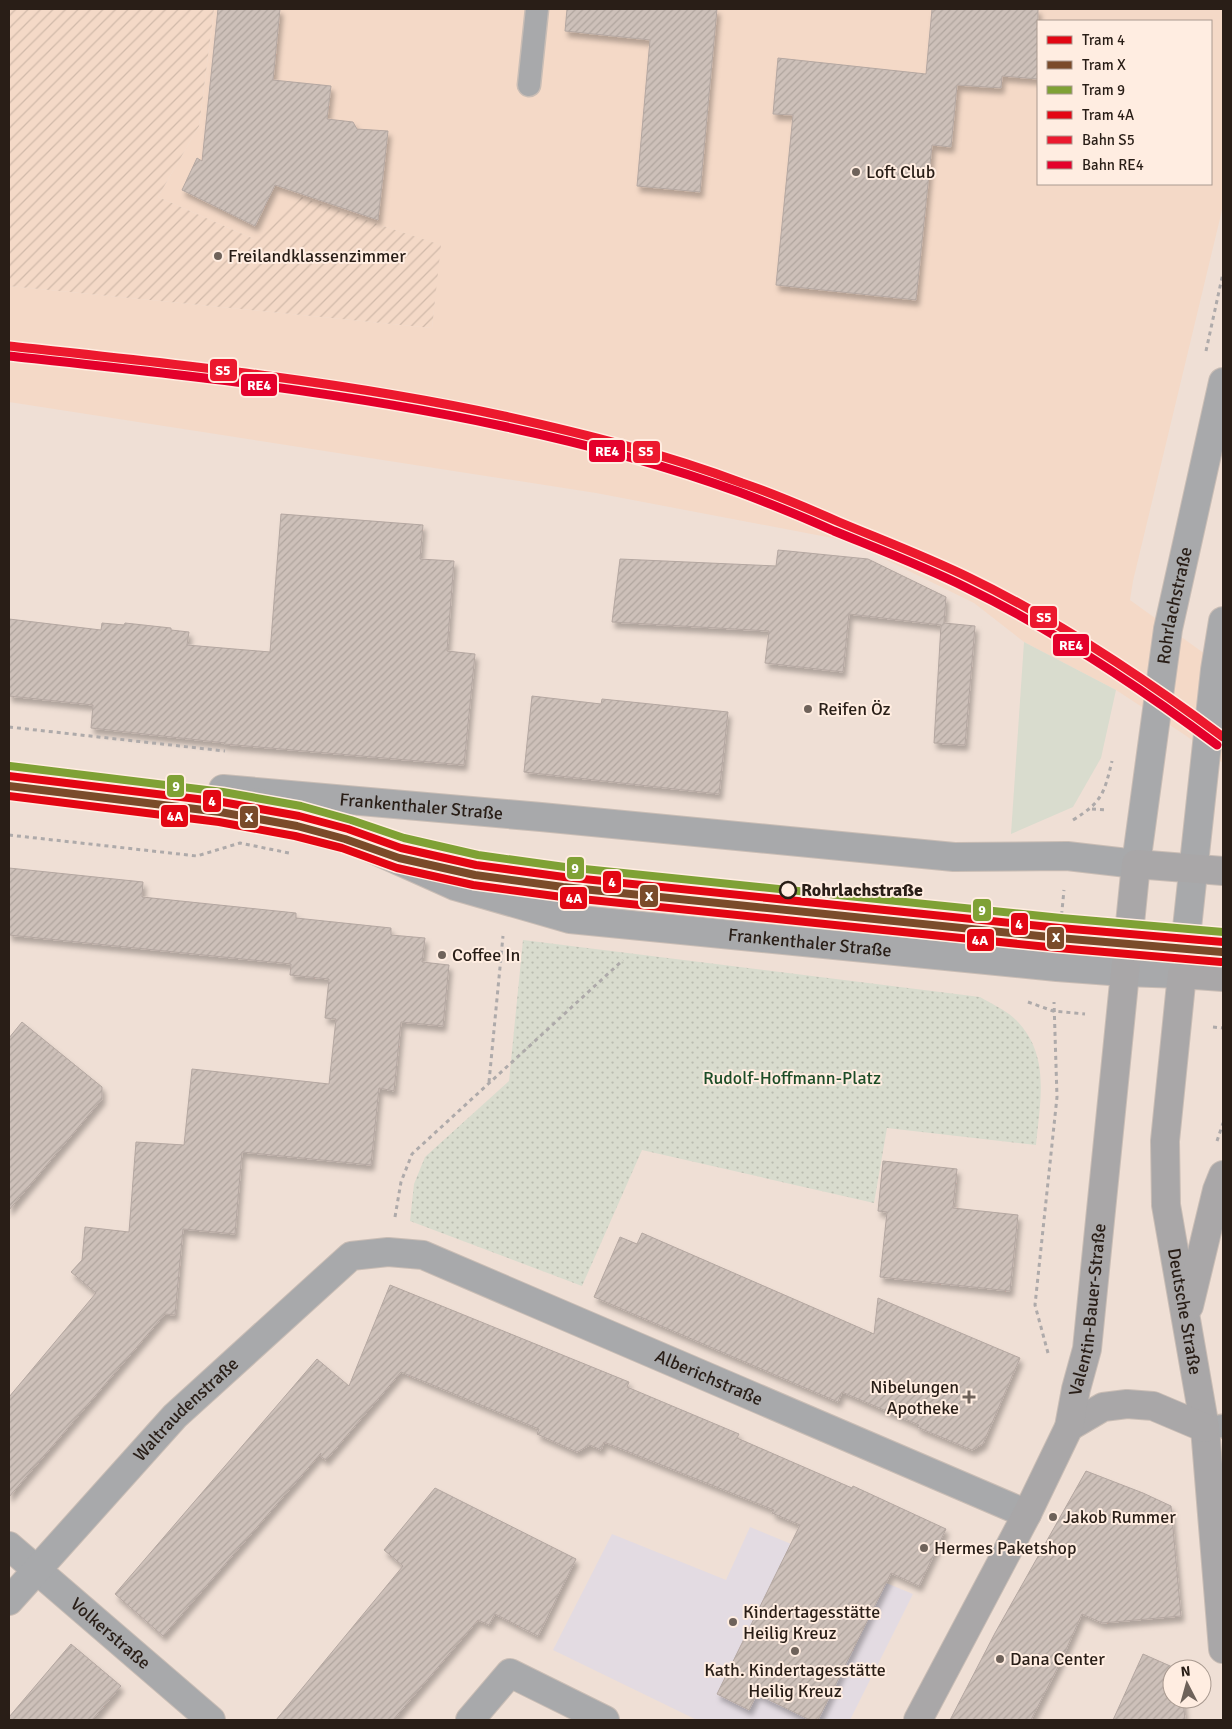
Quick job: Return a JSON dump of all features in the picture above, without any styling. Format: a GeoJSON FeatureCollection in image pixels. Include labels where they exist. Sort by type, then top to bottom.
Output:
{"type":"FeatureCollection","features":[{"type":"Feature","properties":{"kind":"main road","name":"Frankenthaler Straße"},"geometry":{"type":"LineString","coordinates":[[1136,864],[1223,871]]}},
{"type":"Feature","properties":{"kind":"main road","name":"Valentin-Bauer-Straße"},"geometry":{"type":"LineString","coordinates":[[918,1720],[1028,1514],[1068,1427],[1087,1349],[1136,864]]}},
{"type":"Feature","properties":{"kind":"main road","name":"Frankenthaler Straße"},"geometry":{"type":"LineString","coordinates":[[1182,974],[1223,977]]}},
{"type":"Feature","properties":{"kind":"main road","name":"Deutsche Straße"},"geometry":{"type":"LineString","coordinates":[[1182,974],[1165,1140],[1166,1205],[1186,1317],[1214,1427],[1223,1649]]}},
{"type":"Feature","properties":{"kind":"main road"},"geometry":{"type":"LineString","coordinates":[[1186,1317],[1217,1190],[1223,1175]]}},
{"type":"Feature","properties":{"kind":"main road"},"geometry":{"type":"LineString","coordinates":[[1068,1427],[1103,1407],[1127,1404],[1153,1406],[1214,1427]]}},
{"type":"Feature","properties":{"kind":"street","name":"Rohrlachstraße"},"geometry":{"type":"LineString","coordinates":[[1136,864],[1168,629],[1223,382]]}},
{"type":"Feature","properties":{"kind":"street"},"geometry":{"type":"LineString","coordinates":[[1182,974],[1214,680],[1223,621]]}},
{"type":"Feature","properties":{"kind":"street","name":"Frankenthaler Straße"},"geometry":{"type":"LineString","coordinates":[[1136,864],[1067,856],[954,857],[541,817],[223,789],[299,816],[455,886],[570,919],[1057,967],[1182,974]]}},
{"type":"Feature","properties":{"kind":"street","name":"Alberichstraße"},"geometry":{"type":"LineString","coordinates":[[388,1252],[423,1255],[1028,1514]]}},
{"type":"Feature","properties":{"kind":"street","name":"Waltraudenstraße"},"geometry":{"type":"LineString","coordinates":[[9,1601],[175,1416],[351,1256],[388,1252]]}},
{"type":"Feature","properties":{"kind":"street","name":"Volkerstraße"},"geometry":{"type":"LineString","coordinates":[[9,1546],[210,1720]]}},
{"type":"Feature","properties":{"kind":"street"},"geometry":{"type":"LineString","coordinates":[[470,1720],[510,1672],[605,1720]]}},
{"type":"Feature","properties":{"kind":"lane"},"geometry":{"type":"LineString","coordinates":[[529,84],[537,9]]}},
{"type":"Feature","properties":{"kind":"path"},"geometry":{"type":"LineString","coordinates":[[1051,1361],[1035,1305],[1056,1097],[1053,1011],[1070,822],[1092,808]]}},
{"type":"Feature","properties":{"kind":"path"},"geometry":{"type":"LineString","coordinates":[[489,1083],[503,928]]}},
{"type":"Feature","properties":{"kind":"path"},"geometry":{"type":"LineString","coordinates":[[388,1252],[402,1182],[412,1154],[629,954]]}},
{"type":"Feature","properties":{"kind":"shaded area"},"geometry":{"type":"Polygon","coordinates":[[[9,9],[214,9],[199,126],[158,197],[254,239],[296,195],[441,245],[432,328],[9,286],[9,9]]]}},
{"type":"Feature","properties":{"kind":"shaded area"},"geometry":{"type":"Polygon","coordinates":[[[214,9],[1223,9],[1223,206],[1130,600],[1223,667],[1223,763],[1185,735],[1116,690],[1024,642],[974,603],[848,541],[596,493],[9,402],[9,286],[432,328],[440,245],[383,226],[254,239],[158,197],[199,126],[214,9]]]}},
{"type":"Feature","properties":{"kind":"shaded area","name":"Kindertagesstätte Heilig Kreuz"},"geometry":{"type":"Polygon","coordinates":[[[750,1527],[913,1594],[850,1720],[697,1720],[553,1650],[612,1534],[726,1580],[750,1527]]]}},
{"type":"Feature","properties":{"kind":"green space"},"geometry":{"type":"Polygon","coordinates":[[[1024,642],[1116,690],[1101,758],[1073,807],[1011,834],[1024,642]]]}},
{"type":"Feature","properties":{"kind":"green space","name":"Rudolf-Hoffmann-Platz"},"geometry":{"type":"Polygon","coordinates":[[[523,940],[980,997],[1012,1016],[1027,1034],[1034,1048],[1039,1063],[1041,1079],[1036,1145],[887,1128],[874,1203],[642,1150],[582,1286],[410,1221],[414,1184],[425,1157],[509,1081],[523,940]]]}},
{"type":"Feature","properties":{"kind":"building"},"geometry":{"type":"Polygon","coordinates":[[[218,9],[280,9],[273,80],[331,86],[327,119],[353,122],[357,129],[388,131],[378,220],[275,185],[255,226],[182,190],[197,158],[202,161],[218,9]]]}},
{"type":"Feature","properties":{"kind":"building"},"geometry":{"type":"Polygon","coordinates":[[[567,9],[717,9],[700,192],[637,186],[650,40],[565,31],[567,9]]]}},
{"type":"Feature","properties":{"kind":"building"},"geometry":{"type":"Polygon","coordinates":[[[932,9],[1038,9],[1037,79],[1002,76],[1001,88],[957,85],[951,147],[932,145],[916,300],[776,285],[793,115],[773,114],[778,58],[926,74],[932,9]]]}},
{"type":"Feature","properties":{"kind":"building"},"geometry":{"type":"Polygon","coordinates":[[[281,514],[423,525],[420,559],[454,561],[447,651],[475,654],[464,765],[224,744],[91,728],[93,705],[9,696],[9,619],[101,630],[102,623],[124,625],[125,623],[171,628],[171,630],[189,632],[187,645],[270,652],[281,514]]]}},
{"type":"Feature","properties":{"kind":"building"},"geometry":{"type":"Polygon","coordinates":[[[778,550],[868,559],[946,597],[944,623],[975,626],[965,745],[934,743],[941,625],[849,614],[843,672],[765,663],[769,631],[612,622],[620,559],[776,566],[778,550]]]}},
{"type":"Feature","properties":{"kind":"building"},"geometry":{"type":"Polygon","coordinates":[[[532,696],[601,704],[602,699],[728,712],[719,794],[524,772],[532,696]]]}},
{"type":"Feature","properties":{"kind":"building"},"geometry":{"type":"Polygon","coordinates":[[[9,868],[143,882],[142,897],[296,913],[296,918],[391,928],[391,935],[425,938],[422,962],[449,965],[443,1026],[401,1022],[394,1091],[379,1088],[371,1165],[242,1152],[235,1234],[183,1229],[175,1315],[165,1314],[9,1497],[9,1397],[96,1293],[71,1272],[82,1260],[85,1227],[129,1232],[136,1142],[184,1145],[192,1069],[329,1084],[336,1019],[325,1018],[329,979],[290,975],[291,964],[9,935],[9,868]]]}},
{"type":"Feature","properties":{"kind":"building"},"geometry":{"type":"Polygon","coordinates":[[[22,1022],[102,1087],[102,1099],[9,1210],[9,1038],[22,1022]]]}},
{"type":"Feature","properties":{"kind":"building"},"geometry":{"type":"Polygon","coordinates":[[[883,1161],[957,1169],[953,1208],[1018,1215],[1010,1291],[880,1277],[887,1212],[878,1211],[883,1161]]]}},
{"type":"Feature","properties":{"kind":"building"},"geometry":{"type":"Polygon","coordinates":[[[642,1233],[874,1334],[878,1298],[1020,1358],[983,1444],[972,1450],[842,1392],[838,1402],[594,1297],[620,1237],[637,1244],[642,1233]]]}},
{"type":"Feature","properties":{"kind":"building"},"geometry":{"type":"Polygon","coordinates":[[[390,1285],[629,1382],[627,1387],[739,1434],[737,1438],[852,1488],[853,1486],[946,1529],[919,1586],[891,1573],[818,1720],[810,1720],[757,1694],[749,1710],[717,1694],[800,1525],[772,1513],[774,1510],[604,1442],[601,1450],[590,1445],[577,1452],[537,1434],[539,1429],[401,1372],[326,1460],[320,1456],[321,1453],[163,1636],[115,1594],[317,1359],[349,1386],[390,1285]]]}},
{"type":"Feature","properties":{"kind":"building"},"geometry":{"type":"Polygon","coordinates":[[[1086,1471],[1171,1506],[1181,1616],[1102,1623],[1082,1614],[1031,1720],[950,1720],[995,1633],[1086,1471]]]}},
{"type":"Feature","properties":{"kind":"building"},"geometry":{"type":"Polygon","coordinates":[[[435,1488],[576,1559],[538,1636],[495,1614],[489,1625],[478,1620],[393,1720],[276,1720],[403,1566],[384,1550],[435,1488]]]}},
{"type":"Feature","properties":{"kind":"building"},"geometry":{"type":"Polygon","coordinates":[[[71,1644],[121,1686],[92,1720],[9,1720],[9,1717],[71,1644]]]}},
{"type":"Feature","properties":{"kind":"building"},"geometry":{"type":"Polygon","coordinates":[[[1143,1654],[1162,1662],[1162,1709],[1184,1709],[1185,1720],[1113,1720],[1143,1654]]]}},
{"type":"Feature","properties":{"kind":"tram line","name":"9"},"geometry":{"type":"LineString","coordinates":[[10,766],[223,792],[301,806],[404,838],[478,855],[565,867],[1061,918],[1223,932]]}},
{"type":"Feature","properties":{"kind":"tram line","name":"4"},"geometry":{"type":"LineString","coordinates":[[9,776],[222,802],[299,816],[348,829],[401,848],[476,865],[564,877],[1060,928],[1223,942]]}},
{"type":"Feature","properties":{"kind":"tram line","name":"X"},"geometry":{"type":"LineString","coordinates":[[9,786],[220,812],[297,826],[345,839],[399,858],[475,875],[563,887],[1059,938],[1222,952]]}},
{"type":"Feature","properties":{"kind":"tram line","name":"4A"},"geometry":{"type":"LineString","coordinates":[[9,796],[219,822],[295,836],[342,848],[397,868],[473,885],[562,897],[1058,948],[1221,962]]}},
{"type":"Feature","properties":{"kind":"rail line","name":"S5"},"geometry":{"type":"LineString","coordinates":[[9,346],[258,375],[381,393],[504,416],[595,437],[684,463],[791,501],[970,578],[1036,613],[1132,672],[1223,737]]}},
{"type":"Feature","properties":{"kind":"rail line","name":"RE4"},"geometry":{"type":"LineString","coordinates":[[9,356],[256,385],[379,403],[532,433],[592,447],[681,472],[787,511],[965,587],[1031,622],[1095,660],[1157,701],[1217,745]]}},
{"type":"Feature","properties":{"kind":"place","name":"Loft Club"},"geometry":{"type":"Point","coordinates":[856,172]}},
{"type":"Feature","properties":{"kind":"place","name":"Freilandklassenzimmer"},"geometry":{"type":"Point","coordinates":[218,256]}},
{"type":"Feature","properties":{"kind":"place","name":"Reifen Öz"},"geometry":{"type":"Point","coordinates":[808,709]}},
{"type":"Feature","properties":{"kind":"place","name":"Rohrlachstraße"},"geometry":{"type":"Point","coordinates":[788,890]}},
{"type":"Feature","properties":{"kind":"place","name":"Coffee In"},"geometry":{"type":"Point","coordinates":[442,955]}},
{"type":"Feature","properties":{"kind":"place","name":"Nibelungen Apotheke"},"geometry":{"type":"Point","coordinates":[969,1397]}},
{"type":"Feature","properties":{"kind":"place","name":"Jakob Rummer"},"geometry":{"type":"Point","coordinates":[1053,1517]}},
{"type":"Feature","properties":{"kind":"place","name":"Hermes Paketshop"},"geometry":{"type":"Point","coordinates":[924,1548]}},
{"type":"Feature","properties":{"kind":"place","name":"Kindertagesstätte Heilig Kreuz"},"geometry":{"type":"Point","coordinates":[733,1622]}},
{"type":"Feature","properties":{"kind":"place","name":"Kath. Kindertagesstätte Heilig Kreuz"},"geometry":{"type":"Point","coordinates":[795,1651]}},
{"type":"Feature","properties":{"kind":"place","name":"Dana Center"},"geometry":{"type":"Point","coordinates":[1000,1659]}}]}
